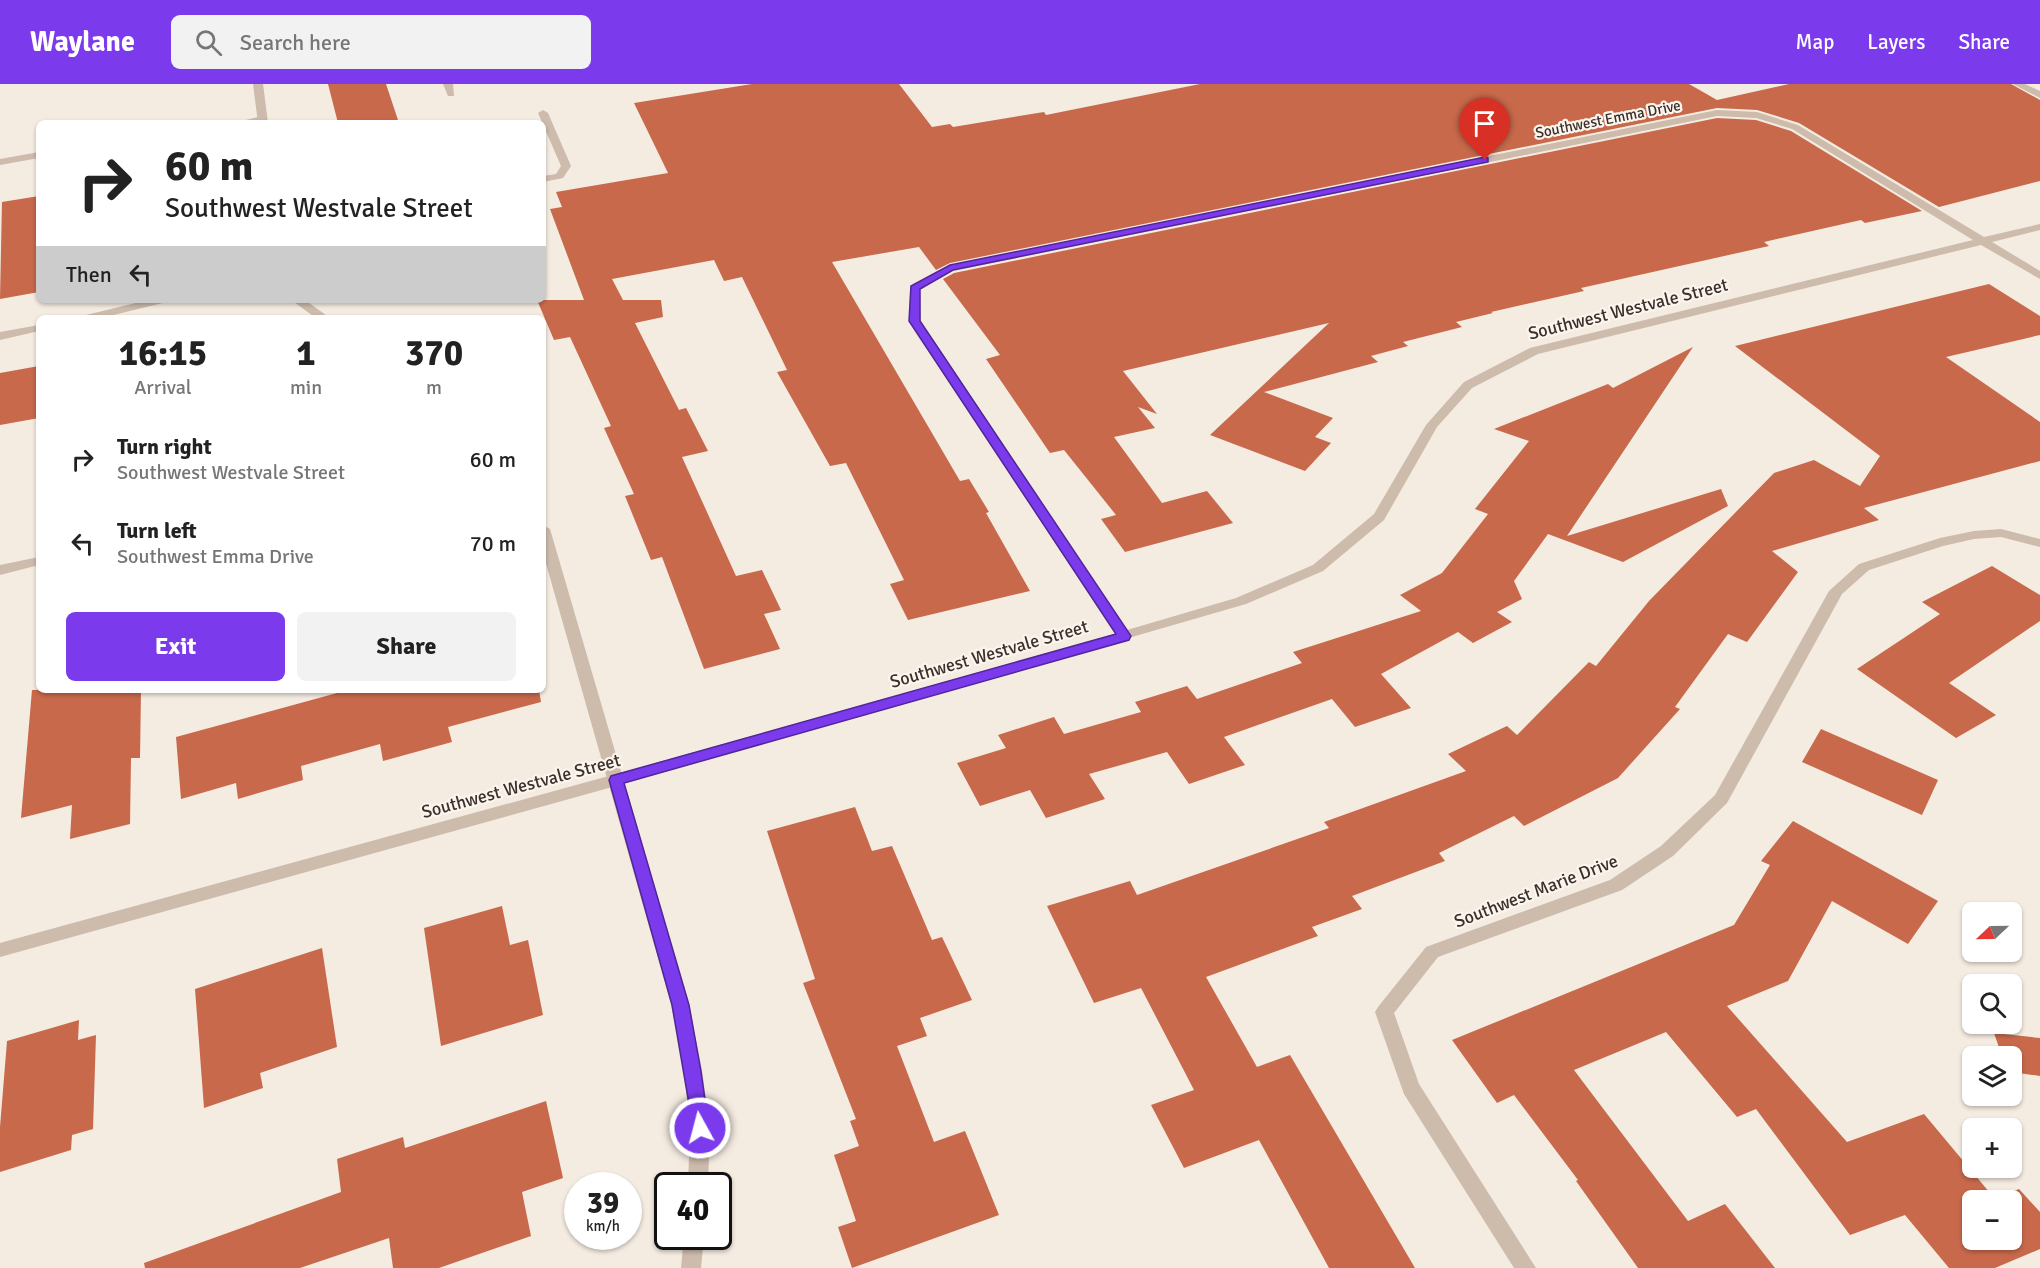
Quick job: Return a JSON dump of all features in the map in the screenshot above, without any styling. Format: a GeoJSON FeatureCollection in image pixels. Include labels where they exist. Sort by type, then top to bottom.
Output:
{"type":"FeatureCollection","features":[{"type":"Feature","properties":{"kind":"street"},"geometry":{"type":"LineString","coordinates":[[258,84],[263,120]]}},
{"type":"Feature","properties":{"kind":"street"},"geometry":{"type":"LineString","coordinates":[[2018,84],[2040,95]]}},
{"type":"Feature","properties":{"kind":"street"},"geometry":{"type":"LineString","coordinates":[[543,113],[566,166],[559,176],[546,178]]}},
{"type":"Feature","properties":{"kind":"street","name":"Southwest Emma Drive"},"geometry":{"type":"LineString","coordinates":[[1124,636],[915,321],[914,288],[950,268],[1717,113],[1756,115],[1795,127],[1982,242]]}},
{"type":"Feature","properties":{"kind":"street"},"geometry":{"type":"LineString","coordinates":[[0,162],[36,156]]}},
{"type":"Feature","properties":{"kind":"street","name":"Southwest Westvale Street"},"geometry":{"type":"LineString","coordinates":[[0,950],[616,780],[1124,636],[1241,600],[1318,567],[1379,517],[1432,425],[1468,385],[1534,351],[2040,227]]}},
{"type":"Feature","properties":{"kind":"street"},"geometry":{"type":"LineString","coordinates":[[1982,242],[2040,276]]}},
{"type":"Feature","properties":{"kind":"street"},"geometry":{"type":"LineString","coordinates":[[99,315],[150,303]]}},
{"type":"Feature","properties":{"kind":"street"},"geometry":{"type":"LineString","coordinates":[[302,303],[320,315]]}},
{"type":"Feature","properties":{"kind":"street"},"geometry":{"type":"LineString","coordinates":[[0,336],[36,329]]}},
{"type":"Feature","properties":{"kind":"street","name":"Southwest Marie Drive"},"geometry":{"type":"LineString","coordinates":[[1526,1268],[1411,1088],[1384,1012],[1432,952],[1617,885],[1667,851],[1721,799],[1836,591],[1864,567],[1941,542],[1974,535],[2001,534],[2040,543]]}},
{"type":"Feature","properties":{"kind":"street"},"geometry":{"type":"LineString","coordinates":[[546,540],[680,1005],[693,1071],[700,1128],[698,1172]]}},
{"type":"Feature","properties":{"kind":"street"},"geometry":{"type":"LineString","coordinates":[[0,570],[36,562]]}},
{"type":"Feature","properties":{"kind":"street"},"geometry":{"type":"LineString","coordinates":[[691,1268],[693,1250]]}},
{"type":"Feature","properties":{"kind":"building"},"geometry":{"type":"Polygon","coordinates":[[[328,84],[386,84],[398,120],[337,120],[328,84]]]}},
{"type":"Feature","properties":{"kind":"building"},"geometry":{"type":"Polygon","coordinates":[[[752,84],[899,84],[932,127],[950,124],[953,127],[1044,112],[1046,115],[1200,84],[1689,84],[1717,100],[1789,84],[2011,84],[2040,100],[2040,181],[1939,207],[1799,123],[1757,110],[1717,108],[950,263],[936,270],[919,247],[832,262],[960,481],[969,479],[989,512],[986,513],[1030,591],[908,620],[890,584],[904,580],[846,463],[830,466],[777,372],[787,370],[742,277],[724,281],[714,260],[612,279],[623,300],[661,300],[663,317],[635,323],[679,410],[686,408],[708,451],[682,457],[736,576],[762,570],[781,610],[764,614],[780,649],[704,669],[662,557],[651,560],[625,496],[634,494],[604,428],[611,426],[570,337],[554,340],[546,321],[546,315],[543,315],[538,303],[546,303],[546,300],[584,300],[550,209],[562,207],[556,192],[668,173],[634,103],[752,84]]]}},
{"type":"Feature","properties":{"kind":"building"},"geometry":{"type":"Polygon","coordinates":[[[1717,118],[1756,120],[1791,131],[1922,211],[1865,223],[1861,220],[1764,242],[1769,246],[1581,288],[1584,291],[1491,312],[1493,313],[1456,322],[1462,327],[1403,342],[1408,346],[1371,356],[1378,362],[1264,392],[1333,418],[1315,437],[1331,443],[1305,471],[1210,435],[1329,323],[1123,371],[1157,414],[1138,407],[1155,428],[1114,437],[1162,503],[1207,491],[1233,523],[1125,552],[1101,519],[1116,515],[1064,450],[1050,453],[986,359],[1000,355],[943,279],[954,273],[1717,118]]]}},
{"type":"Feature","properties":{"kind":"building"},"geometry":{"type":"Polygon","coordinates":[[[36,196],[36,293],[0,299],[2,202],[36,196]]]}},
{"type":"Feature","properties":{"kind":"building"},"geometry":{"type":"Polygon","coordinates":[[[1989,284],[2040,316],[2040,335],[1946,357],[2040,422],[2040,461],[1864,508],[1879,520],[1772,551],[1798,572],[1747,642],[1728,634],[1675,707],[1680,709],[1618,778],[1524,826],[1514,816],[1439,853],[1445,861],[1352,896],[1362,909],[1312,927],[1318,936],[1206,977],[1257,1067],[1290,1055],[1415,1268],[1329,1268],[1259,1140],[1184,1168],[1151,1105],[1194,1090],[1141,988],[1094,1003],[1047,906],[1130,881],[1137,895],[1329,828],[1324,822],[1466,771],[1448,754],[1507,726],[1517,735],[1589,662],[1596,666],[1649,601],[1774,473],[1814,460],[1860,486],[1880,456],[1735,346],[1989,284]]]}},
{"type":"Feature","properties":{"kind":"building"},"geometry":{"type":"Polygon","coordinates":[[[1693,347],[1567,536],[1721,489],[1728,506],[1623,562],[1548,534],[1514,581],[1522,599],[1497,612],[1512,622],[1473,643],[1458,632],[1381,674],[1411,708],[1355,727],[1332,699],[1224,737],[1245,765],[1189,784],[1167,752],[1089,774],[1105,799],[1046,818],[1030,790],[980,806],[957,763],[1006,748],[998,735],[1054,717],[1064,734],[1141,712],[1135,702],[1187,686],[1197,699],[1302,663],[1293,652],[1421,611],[1400,595],[1442,573],[1488,514],[1475,509],[1529,441],[1494,429],[1608,384],[1613,388],[1693,347]]]}},
{"type":"Feature","properties":{"kind":"building"},"geometry":{"type":"Polygon","coordinates":[[[36,367],[36,419],[0,425],[0,373],[36,367]]]}},
{"type":"Feature","properties":{"kind":"building"},"geometry":{"type":"Polygon","coordinates":[[[1992,566],[2040,595],[2040,621],[1949,683],[1996,715],[1956,738],[1857,669],[1940,614],[1922,602],[1992,566]]]}},
{"type":"Feature","properties":{"kind":"building"},"geometry":{"type":"Polygon","coordinates":[[[32,690],[36,690],[36,693],[141,693],[140,758],[131,758],[130,824],[70,839],[72,805],[21,818],[32,690]]]}},
{"type":"Feature","properties":{"kind":"building"},"geometry":{"type":"Polygon","coordinates":[[[337,693],[540,693],[541,702],[448,727],[452,742],[383,761],[380,744],[301,766],[303,780],[238,799],[236,783],[181,799],[176,737],[337,693]]]}},
{"type":"Feature","properties":{"kind":"building"},"geometry":{"type":"Polygon","coordinates":[[[1821,729],[1938,780],[1922,815],[1802,762],[1821,729]]]}},
{"type":"Feature","properties":{"kind":"building"},"geometry":{"type":"Polygon","coordinates":[[[855,807],[872,851],[892,846],[932,940],[942,937],[972,1000],[920,1018],[927,1036],[897,1046],[934,1142],[965,1131],[999,1215],[852,1268],[838,1227],[856,1221],[834,1155],[859,1146],[850,1121],[856,1119],[803,983],[815,979],[767,831],[855,807]]]}},
{"type":"Feature","properties":{"kind":"building"},"geometry":{"type":"Polygon","coordinates":[[[1793,821],[1938,901],[1908,944],[1832,901],[1788,981],[1727,1006],[1847,1142],[1924,1114],[1962,1159],[1962,1178],[1977,1178],[1987,1190],[1962,1190],[1962,1250],[2022,1250],[2022,1192],[2040,1212],[2040,1249],[1995,1268],[1949,1268],[1905,1215],[1850,1235],[1756,1109],[1737,1117],[1666,1032],[1574,1070],[1688,1221],[1725,1204],[1775,1268],[1638,1268],[1576,1181],[1578,1180],[1514,1095],[1497,1103],[1452,1040],[1734,925],[1770,865],[1761,861],[1793,821]]]}},
{"type":"Feature","properties":{"kind":"building"},"geometry":{"type":"Polygon","coordinates":[[[502,906],[510,945],[528,940],[543,1015],[441,1046],[424,928],[502,906]]]}},
{"type":"Feature","properties":{"kind":"building"},"geometry":{"type":"Polygon","coordinates":[[[322,948],[337,1047],[260,1073],[263,1088],[204,1108],[195,989],[322,948]]]}},
{"type":"Feature","properties":{"kind":"building"},"geometry":{"type":"Polygon","coordinates":[[[79,1020],[78,1040],[96,1035],[93,1129],[72,1135],[71,1150],[0,1172],[0,1127],[7,1041],[79,1020]]]}},
{"type":"Feature","properties":{"kind":"building"},"geometry":{"type":"Polygon","coordinates":[[[1994,1034],[2040,1038],[2040,1076],[2022,1073],[2022,1046],[1999,1046],[1994,1034]]]}},
{"type":"Feature","properties":{"kind":"building"},"geometry":{"type":"Polygon","coordinates":[[[546,1101],[563,1178],[522,1192],[531,1236],[439,1268],[393,1268],[389,1238],[300,1268],[145,1268],[144,1263],[341,1192],[337,1159],[403,1137],[405,1148],[546,1101]]]}},
{"type":"Feature","properties":{"kind":"route"},"geometry":{"type":"LineString","coordinates":[[700,1128],[693,1071],[680,1005],[616,780],[1124,636],[915,321],[914,288],[950,268],[1485,160]]}}]}
